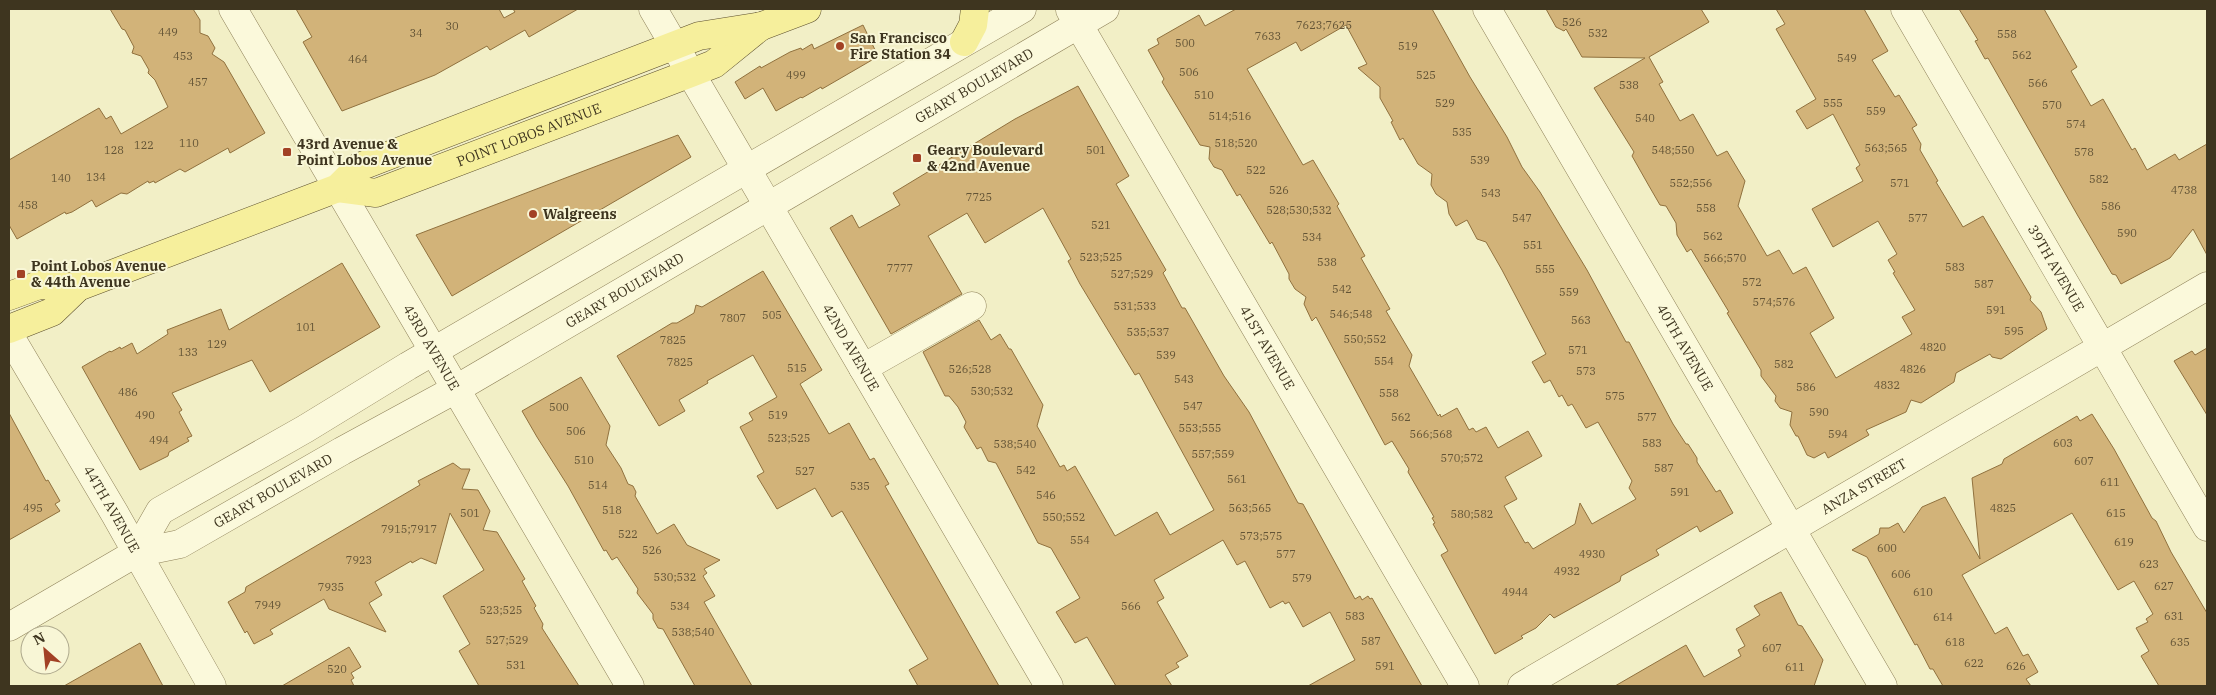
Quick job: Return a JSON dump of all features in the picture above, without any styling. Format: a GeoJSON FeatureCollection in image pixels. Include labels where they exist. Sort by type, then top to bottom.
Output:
{"type":"FeatureCollection","features":[{"type":"Feature","properties":{"kind":"main road"},"geometry":{"type":"LineString","coordinates":[[674,45],[699,36],[762,26],[807,9]]}},
{"type":"Feature","properties":{"kind":"main road"},"geometry":{"type":"LineString","coordinates":[[964,42],[973,26],[975,9]]}},
{"type":"Feature","properties":{"kind":"main road"},"geometry":{"type":"LineString","coordinates":[[691,74],[714,64],[762,26]]}},
{"type":"Feature","properties":{"kind":"main road","name":"POINT LOBOS AVENUE"},"geometry":{"type":"LineString","coordinates":[[9,329],[52,312],[78,287],[338,188],[359,166],[674,45]]}},
{"type":"Feature","properties":{"kind":"main road","name":"POINT LOBOS AVENUE"},"geometry":{"type":"LineString","coordinates":[[338,188],[376,193],[691,74]]}},
{"type":"Feature","properties":{"kind":"main road","name":"POINT LOBOS AVENUE"},"geometry":{"type":"LineString","coordinates":[[9,296],[39,285],[78,287]]}},
{"type":"Feature","properties":{"kind":"street","name":"43RD AVENUE"},"geometry":{"type":"LineString","coordinates":[[233,9],[630,686]]}},
{"type":"Feature","properties":{"kind":"street","name":"42ND AVENUE"},"geometry":{"type":"LineString","coordinates":[[653,9],[1049,686]]}},
{"type":"Feature","properties":{"kind":"street"},"geometry":{"type":"LineString","coordinates":[[136,553],[160,511],[305,429],[434,351],[1022,9]]}},
{"type":"Feature","properties":{"kind":"street","name":"GEARY BOULEVARD"},"geometry":{"type":"LineString","coordinates":[[9,627],[136,553],[180,544],[342,451],[456,389],[973,86],[1074,17],[1105,9]]}},
{"type":"Feature","properties":{"kind":"street","name":"40TH AVENUE"},"geometry":{"type":"LineString","coordinates":[[1487,9],[1883,686]]}},
{"type":"Feature","properties":{"kind":"street","name":"39TH AVENUE"},"geometry":{"type":"LineString","coordinates":[[1905,9],[2207,527]]}},
{"type":"Feature","properties":{"kind":"street","name":"41ST AVENUE"},"geometry":{"type":"LineString","coordinates":[[1074,17],[1465,686]]}},
{"type":"Feature","properties":{"kind":"street"},"geometry":{"type":"LineString","coordinates":[[964,42],[973,86]]}},
{"type":"Feature","properties":{"kind":"street","name":"ANZA STREET"},"geometry":{"type":"LineString","coordinates":[[1522,686],[2207,286]]}},
{"type":"Feature","properties":{"kind":"street"},"geometry":{"type":"LineString","coordinates":[[863,368],[972,306]]}},
{"type":"Feature","properties":{"kind":"street","name":"44TH AVENUE"},"geometry":{"type":"LineString","coordinates":[[9,335],[212,686]]}},
{"type":"Feature","properties":{"kind":"building"},"geometry":{"type":"Polygon","coordinates":[[[110,9],[193,9],[200,20],[200,33],[208,36],[215,48],[212,54],[224,62],[265,133],[230,153],[228,148],[185,172],[180,169],[155,183],[154,181],[149,183],[148,181],[127,194],[121,193],[96,207],[92,200],[72,212],[66,214],[65,212],[17,239],[9,225],[9,160],[99,108],[106,119],[111,116],[121,134],[168,107],[155,80],[148,73],[149,70],[141,56],[132,53],[134,47],[110,9]]]}},
{"type":"Feature","properties":{"kind":"building"},"geometry":{"type":"Polygon","coordinates":[[[296,9],[499,9],[504,18],[515,12],[513,9],[578,9],[529,37],[525,30],[490,50],[487,46],[435,75],[342,111],[303,42],[312,37],[296,9]]]}},
{"type":"Feature","properties":{"kind":"building"},"geometry":{"type":"Polygon","coordinates":[[[1236,9],[1432,9],[1470,77],[1507,137],[1522,167],[1540,192],[1587,270],[1626,342],[1629,342],[1673,424],[1697,458],[1697,462],[1716,492],[1720,490],[1733,513],[1700,532],[1697,526],[1656,550],[1659,555],[1621,576],[1620,581],[1554,618],[1550,614],[1536,628],[1521,636],[1523,638],[1495,654],[1441,555],[1448,551],[1433,524],[1435,523],[1432,518],[1434,517],[1408,472],[1409,469],[1392,441],[1385,445],[1316,317],[1312,321],[1304,304],[1306,297],[1295,289],[1272,242],[1270,244],[1240,194],[1237,196],[1222,170],[1214,167],[1209,159],[1210,147],[1200,145],[1162,82],[1164,79],[1148,50],[1159,44],[1157,39],[1199,15],[1205,26],[1236,9]],[[1346,25],[1301,51],[1296,42],[1247,69],[1303,165],[1313,160],[1339,204],[1337,206],[1365,256],[1361,258],[1390,309],[1386,311],[1412,355],[1409,366],[1438,416],[1440,414],[1441,417],[1457,408],[1469,430],[1473,428],[1476,432],[1486,427],[1498,448],[1528,431],[1542,456],[1505,477],[1517,499],[1504,506],[1525,543],[1528,542],[1533,549],[1575,524],[1580,503],[1592,524],[1636,499],[1629,488],[1632,481],[1598,422],[1586,428],[1572,404],[1568,406],[1562,395],[1559,397],[1550,380],[1544,383],[1532,362],[1546,354],[1502,270],[1486,242],[1477,239],[1467,220],[1456,226],[1449,214],[1447,202],[1436,194],[1431,185],[1432,174],[1418,164],[1403,138],[1400,140],[1391,122],[1393,121],[1380,98],[1380,87],[1358,68],[1367,64],[1346,25]]]}},
{"type":"Feature","properties":{"kind":"building"},"geometry":{"type":"Polygon","coordinates":[[[1546,9],[1701,9],[1709,22],[1649,57],[1663,82],[1659,84],[1680,121],[1693,114],[1717,156],[1727,151],[1745,181],[1738,206],[1767,256],[1779,250],[1793,274],[1806,267],[1834,318],[1810,333],[1836,378],[1912,334],[1902,317],[1915,310],[1893,273],[1895,272],[1888,260],[1897,254],[1878,221],[1833,247],[1812,209],[1863,181],[1856,168],[1860,165],[1833,114],[1807,129],[1796,111],[1816,99],[1776,29],[1785,24],[1776,9],[1864,9],[1888,51],[1872,60],[1895,97],[1899,95],[1917,125],[1912,128],[1921,144],[1920,150],[1938,181],[1936,182],[1963,227],[1983,216],[2031,297],[2030,300],[2041,312],[2047,329],[2001,359],[1992,357],[1990,354],[1956,373],[1954,382],[1921,403],[1911,400],[1906,412],[1866,430],[1869,435],[1828,458],[1825,452],[1814,458],[1807,455],[1798,436],[1796,436],[1790,425],[1792,412],[1780,408],[1775,401],[1776,396],[1761,376],[1761,370],[1727,313],[1729,312],[1691,249],[1687,252],[1677,235],[1676,223],[1666,206],[1660,205],[1632,156],[1634,152],[1594,88],[1645,58],[1582,57],[1566,29],[1564,31],[1556,27],[1546,9]]]}},
{"type":"Feature","properties":{"kind":"building"},"geometry":{"type":"Polygon","coordinates":[[[1959,9],[2044,9],[2077,67],[2071,71],[2091,106],[2103,99],[2132,150],[2135,148],[2147,170],[2175,154],[2179,160],[2207,144],[2207,255],[2193,229],[2170,258],[2121,284],[2116,275],[2112,274],[1988,58],[1985,59],[1975,41],[1978,40],[1959,9]]]}},
{"type":"Feature","properties":{"kind":"building"},"geometry":{"type":"Polygon","coordinates":[[[863,25],[877,54],[871,58],[872,60],[822,89],[821,87],[776,111],[763,88],[745,99],[735,82],[760,66],[761,68],[790,52],[801,48],[802,50],[812,44],[814,49],[863,25]]]}},
{"type":"Feature","properties":{"kind":"building"},"geometry":{"type":"Polygon","coordinates":[[[1078,86],[1129,176],[1116,184],[1166,270],[1163,273],[1182,308],[1185,308],[1224,376],[1249,412],[1298,503],[1303,504],[1355,599],[1360,596],[1362,600],[1368,596],[1370,599],[1372,598],[1422,686],[1308,686],[1355,660],[1330,612],[1303,627],[1289,602],[1285,604],[1283,601],[1270,608],[1245,561],[1237,565],[1223,540],[1154,580],[1164,598],[1157,602],[1188,656],[1176,663],[1179,667],[1165,675],[1172,686],[1116,686],[1087,637],[1075,643],[1056,612],[1080,598],[1051,548],[1038,543],[996,463],[988,461],[981,447],[977,449],[964,427],[966,422],[958,407],[949,396],[945,396],[923,352],[979,320],[991,340],[1000,334],[1009,349],[1011,349],[1043,405],[1037,426],[1060,467],[1064,465],[1067,471],[1075,466],[1115,536],[1157,512],[1170,535],[1214,510],[1139,373],[1135,375],[1080,284],[1068,261],[1071,259],[1043,208],[985,243],[967,213],[928,236],[962,294],[891,334],[830,228],[852,215],[859,228],[900,205],[893,193],[1015,119],[1078,86]]]}},
{"type":"Feature","properties":{"kind":"building","name":"Walgreens"},"geometry":{"type":"Polygon","coordinates":[[[678,135],[691,157],[452,296],[416,235],[678,135]]]}},
{"type":"Feature","properties":{"kind":"building"},"geometry":{"type":"Polygon","coordinates":[[[342,263],[380,327],[270,392],[252,360],[172,393],[182,410],[179,412],[192,436],[187,438],[189,441],[169,452],[168,456],[140,470],[82,367],[110,351],[120,347],[121,349],[132,343],[137,354],[168,334],[167,330],[221,309],[229,330],[342,263]]]}},
{"type":"Feature","properties":{"kind":"building"},"geometry":{"type":"Polygon","coordinates":[[[763,271],[822,370],[800,384],[829,434],[849,423],[870,460],[874,458],[889,484],[885,486],[999,686],[918,686],[909,670],[928,659],[842,511],[832,517],[815,488],[777,509],[757,476],[764,472],[740,427],[753,420],[749,413],[777,397],[753,355],[707,381],[708,383],[679,400],[685,411],[659,426],[617,356],[672,323],[677,323],[694,313],[696,305],[702,307],[763,271]]]}},
{"type":"Feature","properties":{"kind":"building"},"geometry":{"type":"Polygon","coordinates":[[[2207,348],[2207,415],[2174,361],[2192,351],[2195,355],[2207,348]]]}},
{"type":"Feature","properties":{"kind":"building"},"geometry":{"type":"Polygon","coordinates":[[[581,377],[610,426],[606,445],[621,468],[628,484],[633,486],[636,492],[635,496],[657,534],[674,524],[687,545],[720,560],[704,569],[707,573],[703,576],[715,596],[704,602],[752,686],[695,686],[663,629],[658,628],[653,619],[653,614],[637,593],[638,589],[617,557],[612,560],[606,550],[604,551],[568,486],[522,411],[581,377]]]}},
{"type":"Feature","properties":{"kind":"building"},"geometry":{"type":"Polygon","coordinates":[[[9,413],[46,481],[48,480],[60,501],[55,504],[60,511],[9,540],[9,413]]]}},
{"type":"Feature","properties":{"kind":"building"},"geometry":{"type":"Polygon","coordinates":[[[2092,414],[2114,449],[2152,518],[2156,521],[2171,552],[2207,613],[2207,686],[2159,686],[2141,656],[2149,651],[2136,628],[2148,622],[2146,619],[2153,614],[2134,581],[2118,590],[2072,513],[1962,575],[1995,634],[2007,627],[2023,656],[2028,654],[2038,672],[2026,679],[2031,686],[1943,686],[1933,669],[1930,669],[1917,644],[1915,645],[1867,557],[1852,550],[1879,534],[1880,528],[1889,528],[1898,523],[1904,533],[1922,507],[1945,497],[1980,559],[1972,478],[2002,464],[2004,459],[2077,416],[2080,421],[2092,414]]]}},
{"type":"Feature","properties":{"kind":"building"},"geometry":{"type":"Polygon","coordinates":[[[453,463],[461,469],[470,469],[462,489],[478,490],[490,511],[483,530],[497,532],[525,579],[522,581],[536,606],[534,608],[543,624],[542,628],[579,686],[479,686],[459,651],[470,644],[443,596],[484,570],[450,513],[436,564],[421,558],[412,563],[411,561],[375,582],[382,595],[369,603],[386,632],[329,609],[324,599],[270,630],[273,634],[254,644],[247,631],[245,633],[228,602],[245,592],[246,587],[420,485],[418,481],[453,463]]]}},
{"type":"Feature","properties":{"kind":"building"},"geometry":{"type":"Polygon","coordinates":[[[1781,592],[1798,625],[1802,626],[1823,660],[1814,686],[1615,686],[1686,645],[1704,677],[1741,656],[1738,650],[1745,646],[1736,629],[1760,615],[1754,606],[1781,592]]]}},
{"type":"Feature","properties":{"kind":"building"},"geometry":{"type":"Polygon","coordinates":[[[140,643],[163,686],[64,686],[140,643]]]}},
{"type":"Feature","properties":{"kind":"building"},"geometry":{"type":"Polygon","coordinates":[[[349,647],[361,667],[351,673],[354,678],[351,680],[354,686],[282,686],[349,647]]]}},
{"type":"Feature","properties":{"kind":"place","name":"San Francisco Fire Station 34"},"geometry":{"type":"Point","coordinates":[840,46]}},
{"type":"Feature","properties":{"kind":"place","name":"43rd Avenue & Point Lobos Avenue"},"geometry":{"type":"Point","coordinates":[287,152]}},
{"type":"Feature","properties":{"kind":"place","name":"Geary Boulevard & 42nd Avenue"},"geometry":{"type":"Point","coordinates":[917,158]}},
{"type":"Feature","properties":{"kind":"place","name":"Walgreens"},"geometry":{"type":"Point","coordinates":[533,214]}},
{"type":"Feature","properties":{"kind":"place","name":"Point Lobos Avenue & 44th Avenue"},"geometry":{"type":"Point","coordinates":[21,274]}}]}
